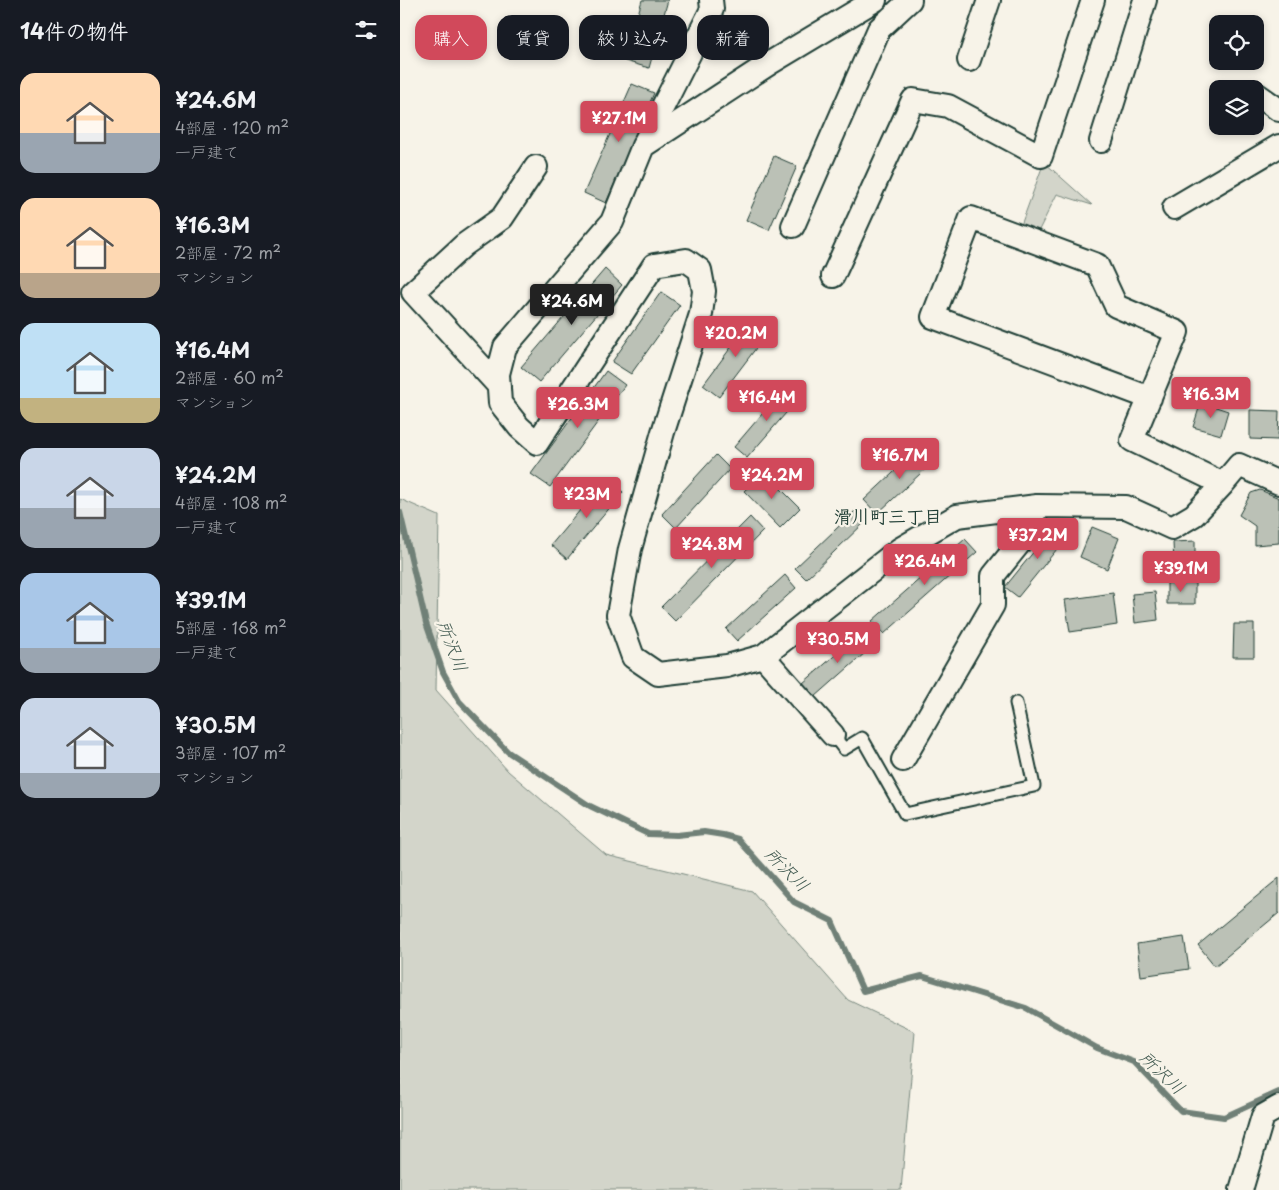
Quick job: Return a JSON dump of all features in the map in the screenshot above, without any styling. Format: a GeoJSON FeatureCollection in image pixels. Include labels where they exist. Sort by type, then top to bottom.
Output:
{"type":"FeatureCollection","features":[{"type":"Feature","properties":{"kind":"street"},"geometry":{"type":"LineString","coordinates":[[710,0],[712,9],[644,146],[612,222],[505,347],[498,374],[500,402],[519,427],[536,443],[654,265],[686,260],[700,270],[704,291],[701,314],[662,432],[647,486],[630,549],[618,615],[633,658],[658,674],[727,666],[763,656],[900,549],[957,516],[1037,506],[1126,507],[1172,528],[1194,515],[1239,465],[1279,483]]}},
{"type":"Feature","properties":{"kind":"street"},"geometry":{"type":"LineString","coordinates":[[644,146],[770,63],[875,0]]}},
{"type":"Feature","properties":{"kind":"street"},"geometry":{"type":"LineString","coordinates":[[793,226],[879,29],[910,0]]}},
{"type":"Feature","properties":{"kind":"street"},"geometry":{"type":"LineString","coordinates":[[969,60],[989,0]]}},
{"type":"Feature","properties":{"kind":"street"},"geometry":{"type":"LineString","coordinates":[[833,276],[913,100],[948,106],[1041,156],[1093,0]]}},
{"type":"Feature","properties":{"kind":"street"},"geometry":{"type":"LineString","coordinates":[[1101,141],[1146,0]]}},
{"type":"Feature","properties":{"kind":"street"},"geometry":{"type":"LineString","coordinates":[[1264,99],[1279,110]]}},
{"type":"Feature","properties":{"kind":"street"},"geometry":{"type":"LineString","coordinates":[[1174,208],[1279,146]]}},
{"type":"Feature","properties":{"kind":"street"},"geometry":{"type":"LineString","coordinates":[[499,386],[406,291],[464,245],[502,218],[536,168]]}},
{"type":"Feature","properties":{"kind":"street"},"geometry":{"type":"LineString","coordinates":[[1150,398],[933,317],[971,218],[1097,265],[1116,306],[1177,332],[1150,398],[1132,440],[1223,484]]}},
{"type":"Feature","properties":{"kind":"street"},"geometry":{"type":"LineString","coordinates":[[904,760],[993,606],[993,576],[1026,535],[1037,506]]}},
{"type":"Feature","properties":{"kind":"street"},"geometry":{"type":"LineString","coordinates":[[763,656],[832,735]]}},
{"type":"Feature","properties":{"kind":"street"},"geometry":{"type":"LineString","coordinates":[[1241,1190],[1263,1116],[1279,1107]]}},
{"type":"Feature","properties":{"kind":"lane"},"geometry":{"type":"LineString","coordinates":[[832,735],[844,749],[862,738],[905,814],[1034,786],[1016,703]]}},
{"type":"Feature","properties":{"kind":"shaded area"},"geometry":{"type":"Polygon","coordinates":[[[1044,162],[1092,205],[1057,194],[1038,232],[1020,228],[1044,162]]]}},
{"type":"Feature","properties":{"kind":"shaded area"},"geometry":{"type":"Polygon","coordinates":[[[400,499],[439,516],[436,690],[508,771],[606,855],[752,891],[848,1000],[915,1032],[901,1190],[400,1190],[400,499]]]}},
{"type":"Feature","properties":{"kind":"building"},"geometry":{"type":"Polygon","coordinates":[[[642,0],[668,0],[664,15],[638,15],[642,0]]]}},
{"type":"Feature","properties":{"kind":"building"},"geometry":{"type":"Polygon","coordinates":[[[625,60],[651,60],[649,68],[625,60]]]}},
{"type":"Feature","properties":{"kind":"building"},"geometry":{"type":"Polygon","coordinates":[[[632,84],[654,93],[606,203],[584,193],[632,84]]]}},
{"type":"Feature","properties":{"kind":"building"},"geometry":{"type":"Polygon","coordinates":[[[774,156],[797,166],[769,230],[746,220],[774,156]]]}},
{"type":"Feature","properties":{"kind":"building"},"geometry":{"type":"Polygon","coordinates":[[[605,269],[622,285],[539,382],[521,367],[605,269]]]}},
{"type":"Feature","properties":{"kind":"building"},"geometry":{"type":"Polygon","coordinates":[[[661,292],[680,305],[631,374],[612,362],[661,292]]]}},
{"type":"Feature","properties":{"kind":"building"},"geometry":{"type":"Polygon","coordinates":[[[752,319],[769,331],[719,397],[703,385],[752,319]]]}},
{"type":"Feature","properties":{"kind":"building"},"geometry":{"type":"Polygon","coordinates":[[[606,371],[625,385],[550,487],[531,474],[606,371]]]}},
{"type":"Feature","properties":{"kind":"building"},"geometry":{"type":"Polygon","coordinates":[[[786,386],[799,398],[747,458],[734,447],[786,386]]]}},
{"type":"Feature","properties":{"kind":"building"},"geometry":{"type":"Polygon","coordinates":[[[1201,402],[1228,411],[1221,435],[1193,427],[1201,402]]]}},
{"type":"Feature","properties":{"kind":"building"},"geometry":{"type":"Polygon","coordinates":[[[1250,410],[1279,411],[1278,440],[1250,439],[1250,410]]]}},
{"type":"Feature","properties":{"kind":"building"},"geometry":{"type":"Polygon","coordinates":[[[922,446],[935,460],[877,514],[864,500],[922,446]]]}},
{"type":"Feature","properties":{"kind":"building"},"geometry":{"type":"Polygon","coordinates":[[[716,455],[730,469],[676,528],[662,514],[716,455]]]}},
{"type":"Feature","properties":{"kind":"building"},"geometry":{"type":"Polygon","coordinates":[[[764,472],[800,508],[780,528],[744,491],[764,472]]]}},
{"type":"Feature","properties":{"kind":"building"},"geometry":{"type":"Polygon","coordinates":[[[606,479],[623,492],[567,559],[551,545],[606,479]]]}},
{"type":"Feature","properties":{"kind":"building"},"geometry":{"type":"Polygon","coordinates":[[[1260,490],[1279,498],[1279,543],[1255,545],[1255,526],[1239,515],[1251,493],[1260,490]]]}},
{"type":"Feature","properties":{"kind":"building"},"geometry":{"type":"Polygon","coordinates":[[[855,511],[866,521],[806,579],[795,568],[855,511]]]}},
{"type":"Feature","properties":{"kind":"building"},"geometry":{"type":"Polygon","coordinates":[[[750,517],[763,531],[675,621],[661,607],[750,517]]]}},
{"type":"Feature","properties":{"kind":"building"},"geometry":{"type":"Polygon","coordinates":[[[1057,523],[1070,533],[1018,597],[1005,587],[1057,523]]]}},
{"type":"Feature","properties":{"kind":"building"},"geometry":{"type":"Polygon","coordinates":[[[1092,527],[1119,538],[1107,569],[1080,557],[1092,527]]]}},
{"type":"Feature","properties":{"kind":"building"},"geometry":{"type":"Polygon","coordinates":[[[965,539],[977,552],[884,634],[872,621],[965,539]]]}},
{"type":"Feature","properties":{"kind":"building"},"geometry":{"type":"Polygon","coordinates":[[[1195,541],[1195,565],[1174,565],[1173,542],[1195,541]]]}},
{"type":"Feature","properties":{"kind":"building"},"geometry":{"type":"Polygon","coordinates":[[[785,575],[796,588],[737,641],[726,629],[785,575]]]}},
{"type":"Feature","properties":{"kind":"building"},"geometry":{"type":"Polygon","coordinates":[[[1195,582],[1195,604],[1167,604],[1167,583],[1195,582]]]}},
{"type":"Feature","properties":{"kind":"building"},"geometry":{"type":"Polygon","coordinates":[[[1155,592],[1158,620],[1135,623],[1132,594],[1155,592]]]}},
{"type":"Feature","properties":{"kind":"building"},"geometry":{"type":"Polygon","coordinates":[[[1113,593],[1117,625],[1070,632],[1065,600],[1113,593]]]}},
{"type":"Feature","properties":{"kind":"building"},"geometry":{"type":"Polygon","coordinates":[[[1234,624],[1254,624],[1254,657],[1233,657],[1234,624]]]}},
{"type":"Feature","properties":{"kind":"building"},"geometry":{"type":"Polygon","coordinates":[[[862,632],[874,645],[815,697],[803,683],[862,632]]]}},
{"type":"Feature","properties":{"kind":"building"},"geometry":{"type":"Polygon","coordinates":[[[1279,878],[1279,913],[1215,966],[1198,945],[1279,878]]]}},
{"type":"Feature","properties":{"kind":"building"},"geometry":{"type":"Polygon","coordinates":[[[1184,937],[1189,969],[1141,976],[1137,944],[1184,937]]]}},
{"type":"Feature","properties":{"kind":"waterway","name":"所沢川"},"geometry":{"type":"LineString","coordinates":[[400,512],[426,623],[443,672],[459,701],[508,752],[590,806],[648,834],[677,835],[704,832],[738,839],[794,902],[832,921],[863,991],[922,976],[1026,1008],[1097,1048],[1134,1062],[1181,1111],[1224,1117],[1279,1092]]}},
{"type":"Feature","properties":{"kind":"district","name":"滑川町三丁目"},"geometry":{"type":"Point","coordinates":[888,517]}}]}
